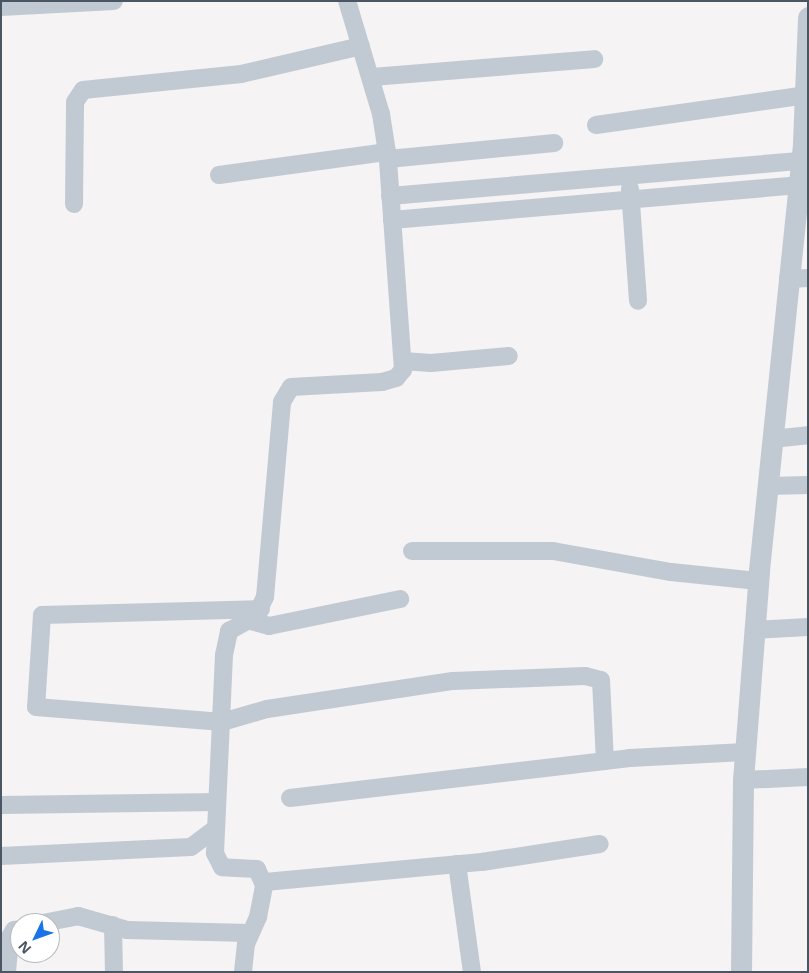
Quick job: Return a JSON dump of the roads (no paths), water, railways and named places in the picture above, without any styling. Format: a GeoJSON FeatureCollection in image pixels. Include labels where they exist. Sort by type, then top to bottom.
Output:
{"type":"FeatureCollection","features":[{"type":"Feature","properties":{"kind":"street"},"geometry":{"type":"LineString","coordinates":[[1,7],[114,1]]}},
{"type":"Feature","properties":{"kind":"street"},"geometry":{"type":"LineString","coordinates":[[243,972],[249,933],[258,917],[264,885],[257,869],[222,867],[216,860],[225,641],[235,625],[246,620],[261,609],[265,597],[285,393],[291,388],[382,382],[396,378],[403,370],[387,156],[372,77],[346,1]]}},
{"type":"Feature","properties":{"kind":"street"},"geometry":{"type":"LineString","coordinates":[[741,972],[743,780],[758,581],[772,439],[798,278],[798,185],[804,161],[808,17]]}},
{"type":"Feature","properties":{"kind":"street"},"geometry":{"type":"LineString","coordinates":[[74,204],[75,102],[83,90],[241,74],[361,46]]}},
{"type":"Feature","properties":{"kind":"street"},"geometry":{"type":"LineString","coordinates":[[372,77],[594,59]]}},
{"type":"Feature","properties":{"kind":"street"},"geometry":{"type":"LineString","coordinates":[[596,125],[807,95]]}},
{"type":"Feature","properties":{"kind":"street"},"geometry":{"type":"LineString","coordinates":[[219,175],[387,156],[554,143]]}},
{"type":"Feature","properties":{"kind":"street"},"geometry":{"type":"LineString","coordinates":[[392,220],[804,161]]}},
{"type":"Feature","properties":{"kind":"street"},"geometry":{"type":"LineString","coordinates":[[390,196],[629,187],[798,185]]}},
{"type":"Feature","properties":{"kind":"street"},"geometry":{"type":"LineString","coordinates":[[629,187],[638,300]]}},
{"type":"Feature","properties":{"kind":"street"},"geometry":{"type":"LineString","coordinates":[[403,361],[431,363],[509,356]]}},
{"type":"Feature","properties":{"kind":"street"},"geometry":{"type":"LineString","coordinates":[[772,439],[808,435]]}},
{"type":"Feature","properties":{"kind":"street"},"geometry":{"type":"LineString","coordinates":[[768,486],[808,485]]}},
{"type":"Feature","properties":{"kind":"street"},"geometry":{"type":"LineString","coordinates":[[412,551],[553,551],[671,572],[758,581]]}},
{"type":"Feature","properties":{"kind":"street"},"geometry":{"type":"LineString","coordinates":[[246,620],[269,626],[400,599]]}},
{"type":"Feature","properties":{"kind":"street"},"geometry":{"type":"LineString","coordinates":[[261,609],[42,615],[36,707],[222,722],[267,709],[453,681],[585,676],[601,680],[604,760]]}},
{"type":"Feature","properties":{"kind":"street"},"geometry":{"type":"LineString","coordinates":[[755,630],[808,628]]}},
{"type":"Feature","properties":{"kind":"street"},"geometry":{"type":"LineString","coordinates":[[290,798],[604,760],[745,752]]}},
{"type":"Feature","properties":{"kind":"street"},"geometry":{"type":"LineString","coordinates":[[743,780],[808,777]]}},
{"type":"Feature","properties":{"kind":"street"},"geometry":{"type":"LineString","coordinates":[[1,805],[217,802]]}},
{"type":"Feature","properties":{"kind":"street"},"geometry":{"type":"LineString","coordinates":[[1,856],[192,847],[216,828]]}},
{"type":"Feature","properties":{"kind":"street"},"geometry":{"type":"LineString","coordinates":[[264,885],[265,882],[457,864],[600,844]]}},
{"type":"Feature","properties":{"kind":"street"},"geometry":{"type":"LineString","coordinates":[[457,864],[472,972]]}},
{"type":"Feature","properties":{"kind":"street"},"geometry":{"type":"LineString","coordinates":[[60,920],[78,916],[113,925],[149,931],[249,933]]}},
{"type":"Feature","properties":{"kind":"street"},"geometry":{"type":"LineString","coordinates":[[113,925],[114,972]]}},
{"type":"Feature","properties":{"kind":"street"},"geometry":{"type":"LineString","coordinates":[[7,972],[10,939]]}}]}
